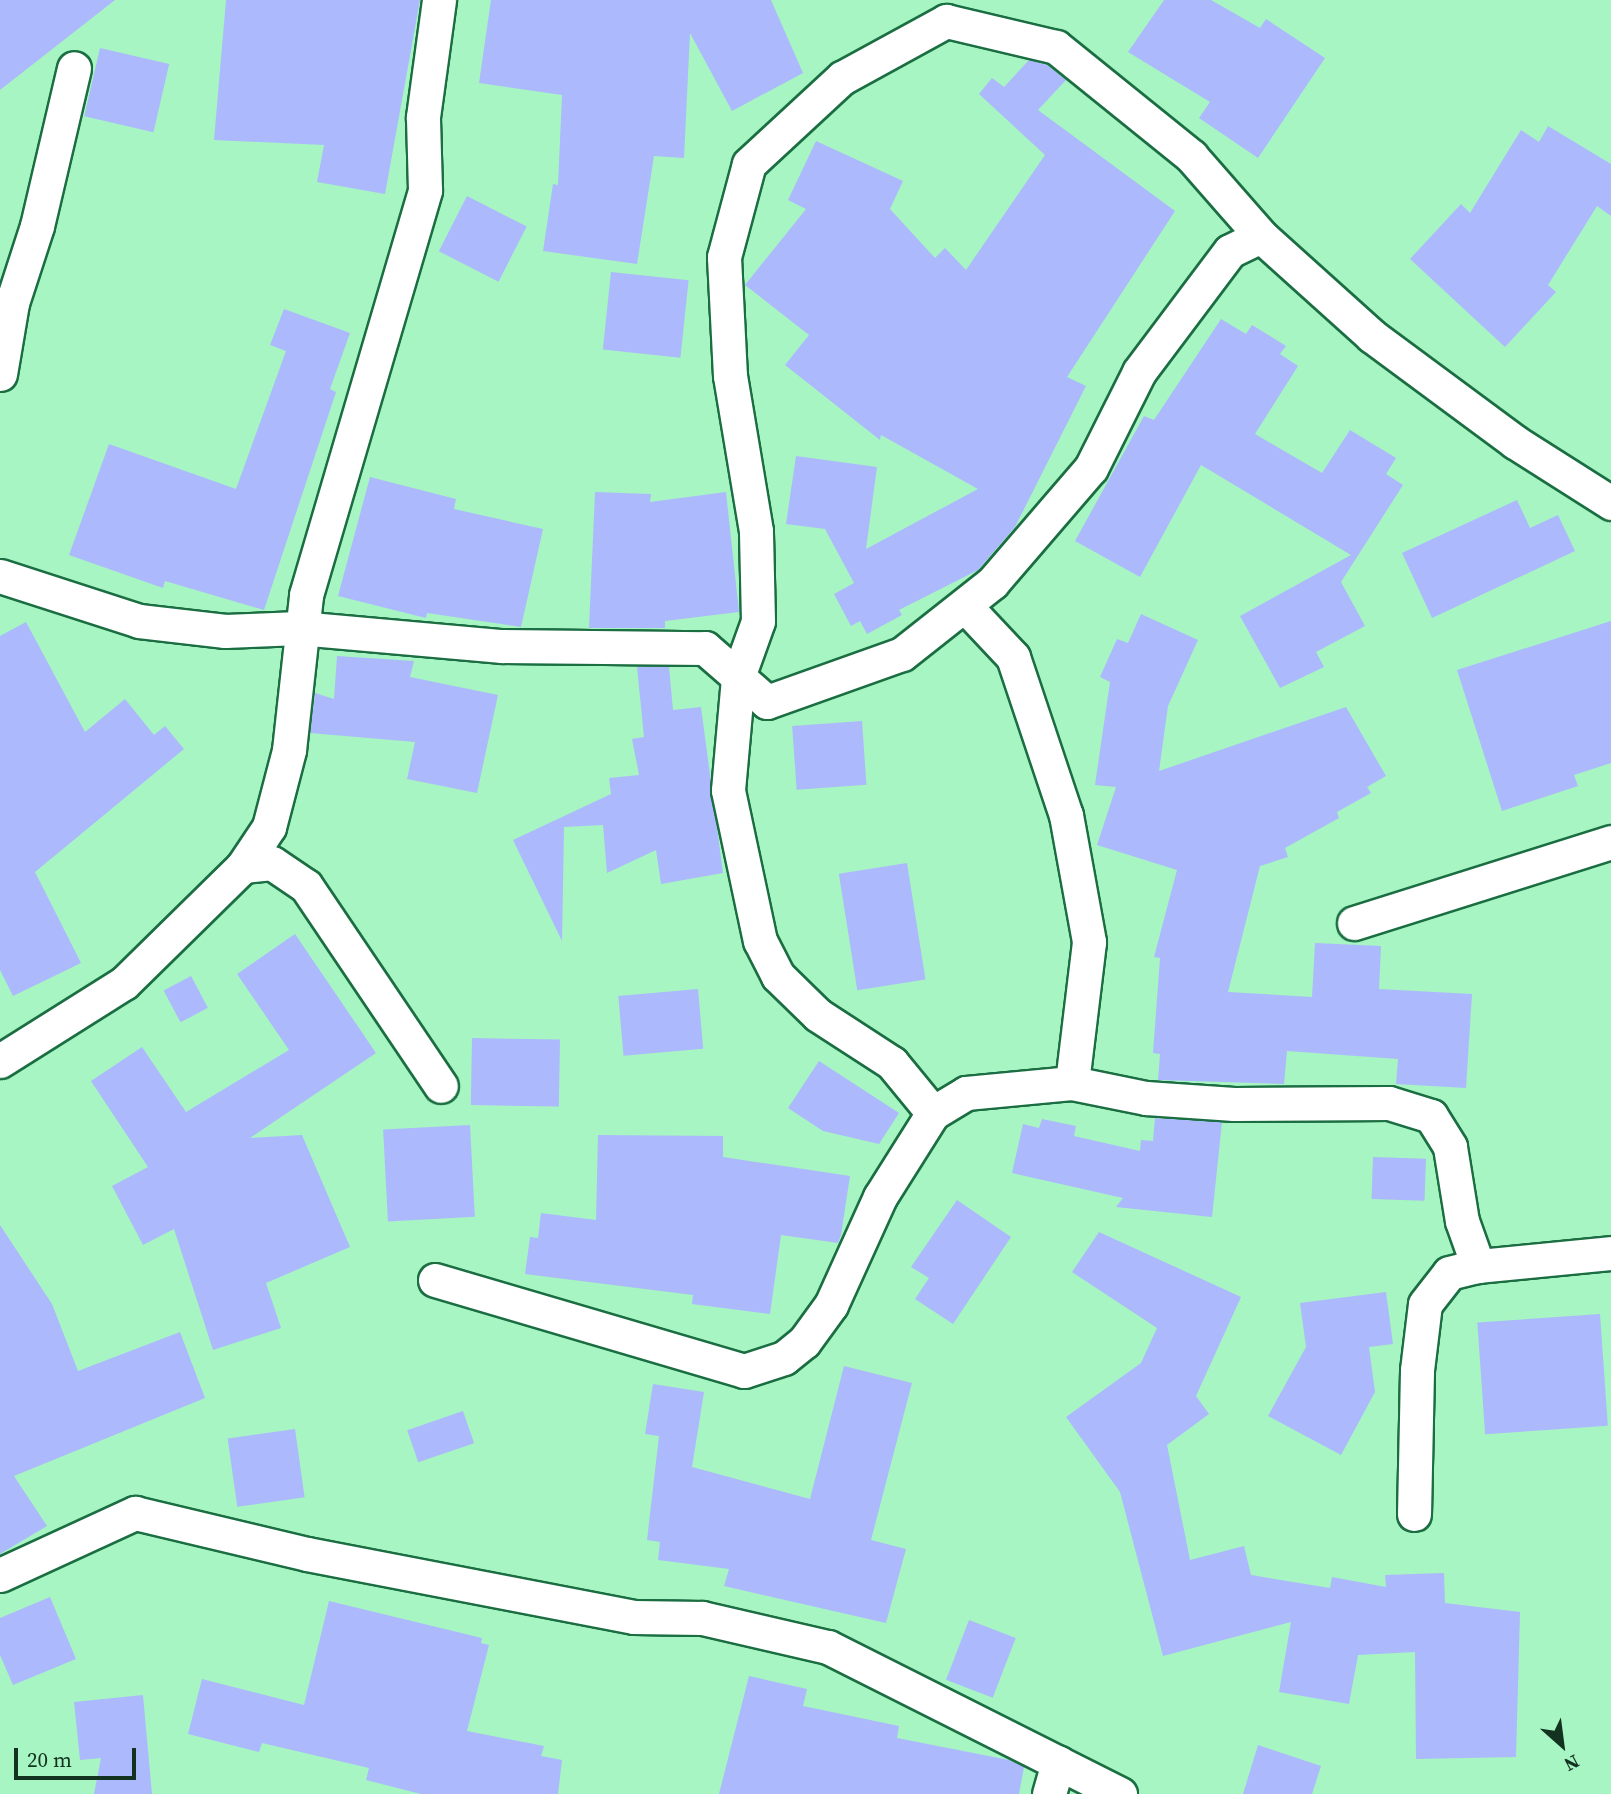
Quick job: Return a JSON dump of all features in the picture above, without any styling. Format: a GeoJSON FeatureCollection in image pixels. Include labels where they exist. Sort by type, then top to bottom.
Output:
{"type":"FeatureCollection","features":[{"type":"Feature","properties":{"kind":"street"},"geometry":{"type":"LineString","coordinates":[[0,1061],[124,983],[243,866],[269,827],[289,750],[299,628],[425,190],[423,117],[439,0]]}},
{"type":"Feature","properties":{"kind":"street"},"geometry":{"type":"LineString","coordinates":[[933,1113],[892,1063],[818,1015],[778,976],[760,942],[728,790],[738,677],[758,621],[756,531],[730,376],[724,257],[749,163],[842,78],[946,21],[1056,47],[1191,156],[1261,236],[1372,336],[1515,442],[1611,503]]}},
{"type":"Feature","properties":{"kind":"street"},"geometry":{"type":"LineString","coordinates":[[0,374],[12,303],[37,226],[74,68]]}},
{"type":"Feature","properties":{"kind":"street"},"geometry":{"type":"LineString","coordinates":[[0,576],[139,621],[225,631],[299,628],[502,646],[705,648],[767,702],[902,654],[966,607],[1091,468],[1139,373],[1230,251],[1261,236]]}},
{"type":"Feature","properties":{"kind":"street"},"geometry":{"type":"LineString","coordinates":[[966,607],[1013,657],[1066,815],[1089,942],[1072,1083]]}},
{"type":"Feature","properties":{"kind":"street"},"geometry":{"type":"LineString","coordinates":[[1354,923],[1611,842]]}},
{"type":"Feature","properties":{"kind":"street"},"geometry":{"type":"LineString","coordinates":[[243,866],[272,863],[306,886],[441,1086]]}},
{"type":"Feature","properties":{"kind":"street"},"geometry":{"type":"LineString","coordinates":[[435,1280],[744,1371],[784,1359],[831,1305],[880,1196],[933,1113],[966,1093],[1072,1083],[1146,1098],[1234,1104],[1389,1103],[1431,1116],[1450,1147],[1462,1221],[1478,1266]]}},
{"type":"Feature","properties":{"kind":"street"},"geometry":{"type":"LineString","coordinates":[[1413,1514],[1417,1370],[1425,1304],[1449,1273],[1478,1266],[1611,1253]]}},
{"type":"Feature","properties":{"kind":"street"},"geometry":{"type":"LineString","coordinates":[[0,1575],[135,1513],[320,1557],[634,1617],[702,1618],[828,1647],[1120,1794]]}},
{"type":"Feature","properties":{"kind":"street"},"geometry":{"type":"LineString","coordinates":[[1049,1794],[1058,1762]]}},
{"type":"Feature","properties":{"kind":"building"},"geometry":{"type":"Polygon","coordinates":[[[0,0],[115,0],[0,90],[0,0]]]}},
{"type":"Feature","properties":{"kind":"building"},"geometry":{"type":"Polygon","coordinates":[[[226,0],[420,0],[385,194],[317,182],[324,145],[214,140],[226,0]]]}},
{"type":"Feature","properties":{"kind":"building"},"geometry":{"type":"Polygon","coordinates":[[[491,0],[771,0],[803,73],[732,111],[690,33],[684,158],[654,156],[637,264],[543,251],[553,184],[558,185],[562,95],[479,83],[491,0]]]}},
{"type":"Feature","properties":{"kind":"building"},"geometry":{"type":"Polygon","coordinates":[[[1164,0],[1211,0],[1260,28],[1266,19],[1325,58],[1258,158],[1199,118],[1210,102],[1128,52],[1164,0]]]}},
{"type":"Feature","properties":{"kind":"building"},"geometry":{"type":"Polygon","coordinates":[[[100,48],[169,64],[153,132],[84,116],[100,48]]]}},
{"type":"Feature","properties":{"kind":"building"},"geometry":{"type":"Polygon","coordinates":[[[1029,60],[1047,65],[1066,80],[1038,110],[1175,211],[1067,377],[1086,386],[1015,527],[978,570],[899,610],[902,615],[867,634],[860,621],[851,626],[834,594],[854,583],[825,529],[786,524],[796,456],[877,467],[866,549],[978,489],[881,435],[880,440],[785,365],[809,335],[745,285],[806,209],[788,200],[816,141],[903,181],[890,209],[935,258],[945,248],[966,270],[1045,155],[979,94],[992,78],[1004,87],[1029,60]]]}},
{"type":"Feature","properties":{"kind":"building"},"geometry":{"type":"Polygon","coordinates":[[[1548,126],[1611,164],[1611,216],[1597,206],[1548,285],[1556,292],[1505,347],[1410,259],[1461,204],[1470,213],[1521,130],[1539,142],[1548,126]]]}},
{"type":"Feature","properties":{"kind":"building"},"geometry":{"type":"Polygon","coordinates":[[[467,196],[527,226],[499,282],[439,251],[467,196]]]}},
{"type":"Feature","properties":{"kind":"building"},"geometry":{"type":"Polygon","coordinates":[[[611,272],[689,280],[680,358],[603,350],[611,272]]]}},
{"type":"Feature","properties":{"kind":"building"},"geometry":{"type":"Polygon","coordinates":[[[284,309],[350,333],[330,389],[336,392],[264,610],[165,581],[163,588],[69,555],[109,444],[236,489],[286,351],[270,345],[284,309]]]}},
{"type":"Feature","properties":{"kind":"building"},"geometry":{"type":"Polygon","coordinates":[[[1221,319],[1246,334],[1252,325],[1286,346],[1280,354],[1298,366],[1255,434],[1322,473],[1350,430],[1396,458],[1386,474],[1403,485],[1341,582],[1365,626],[1316,652],[1324,667],[1280,688],[1240,616],[1351,555],[1201,465],[1140,577],[1075,541],[1144,416],[1154,420],[1221,319]]]}},
{"type":"Feature","properties":{"kind":"building"},"geometry":{"type":"Polygon","coordinates":[[[370,477],[456,499],[454,509],[543,529],[521,627],[427,613],[426,618],[338,596],[370,477]]]}},
{"type":"Feature","properties":{"kind":"building"},"geometry":{"type":"Polygon","coordinates":[[[595,492],[651,494],[650,502],[726,492],[739,612],[665,621],[665,628],[589,628],[595,492]]]}},
{"type":"Feature","properties":{"kind":"building"},"geometry":{"type":"Polygon","coordinates":[[[1517,500],[1530,528],[1558,515],[1575,551],[1432,618],[1402,553],[1517,500]]]}},
{"type":"Feature","properties":{"kind":"building"},"geometry":{"type":"Polygon","coordinates":[[[1141,614],[1198,640],[1168,706],[1159,771],[1346,707],[1386,776],[1367,787],[1371,793],[1337,812],[1339,818],[1285,848],[1288,857],[1260,866],[1228,992],[1312,997],[1315,943],[1381,946],[1379,989],[1472,994],[1466,1088],[1396,1084],[1398,1059],[1287,1051],[1284,1084],[1158,1080],[1160,1054],[1153,1053],[1160,958],[1154,957],[1177,870],[1097,845],[1116,787],[1095,785],[1110,682],[1100,677],[1117,639],[1128,643],[1141,614]]]}},
{"type":"Feature","properties":{"kind":"building"},"geometry":{"type":"Polygon","coordinates":[[[1611,621],[1611,763],[1574,775],[1578,786],[1502,811],[1457,670],[1611,621]]]}},
{"type":"Feature","properties":{"kind":"building"},"geometry":{"type":"Polygon","coordinates":[[[26,622],[85,732],[125,699],[154,735],[165,726],[184,749],[35,872],[81,963],[13,996],[0,970],[0,636],[26,622]]]}},
{"type":"Feature","properties":{"kind":"building"},"geometry":{"type":"Polygon","coordinates":[[[337,656],[414,661],[410,677],[498,695],[477,793],[407,779],[415,742],[310,733],[315,693],[334,699],[337,656]]]}},
{"type":"Feature","properties":{"kind":"building"},"geometry":{"type":"Polygon","coordinates":[[[637,667],[669,667],[673,710],[701,707],[723,873],[661,884],[656,850],[607,873],[603,825],[564,827],[562,941],[513,840],[611,794],[609,778],[639,775],[632,739],[644,737],[637,667]]]}},
{"type":"Feature","properties":{"kind":"building"},"geometry":{"type":"Polygon","coordinates":[[[862,721],[866,785],[797,790],[792,726],[862,721]]]}},
{"type":"Feature","properties":{"kind":"building"},"geometry":{"type":"Polygon","coordinates":[[[907,863],[925,980],[857,990],[839,874],[907,863]]]}},
{"type":"Feature","properties":{"kind":"building"},"geometry":{"type":"Polygon","coordinates":[[[295,934],[376,1053],[250,1138],[302,1135],[350,1247],[266,1283],[281,1328],[213,1350],[174,1229],[143,1245],[112,1186],[148,1167],[91,1081],[142,1047],[186,1112],[289,1050],[237,974],[295,934]]]}},
{"type":"Feature","properties":{"kind":"building"},"geometry":{"type":"Polygon","coordinates":[[[191,976],[208,1008],[181,1022],[164,991],[191,976]]]}},
{"type":"Feature","properties":{"kind":"building"},"geometry":{"type":"Polygon","coordinates":[[[698,989],[703,1049],[624,1056],[618,996],[698,989]]]}},
{"type":"Feature","properties":{"kind":"building"},"geometry":{"type":"Polygon","coordinates":[[[472,1038],[560,1040],[559,1107],[471,1105],[472,1038]]]}},
{"type":"Feature","properties":{"kind":"building"},"geometry":{"type":"Polygon","coordinates":[[[819,1061],[899,1113],[879,1144],[823,1131],[788,1108],[819,1061]]]}},
{"type":"Feature","properties":{"kind":"building"},"geometry":{"type":"Polygon","coordinates":[[[1155,1118],[1222,1122],[1212,1217],[1116,1207],[1123,1198],[1012,1173],[1023,1124],[1039,1128],[1042,1119],[1076,1126],[1074,1136],[1140,1151],[1141,1140],[1153,1141],[1155,1118]]]}},
{"type":"Feature","properties":{"kind":"building"},"geometry":{"type":"Polygon","coordinates":[[[470,1125],[475,1217],[388,1221],[383,1130],[470,1125]]]}},
{"type":"Feature","properties":{"kind":"building"},"geometry":{"type":"Polygon","coordinates":[[[598,1135],[723,1136],[723,1157],[850,1176],[838,1243],[781,1235],[770,1314],[692,1304],[693,1295],[525,1274],[530,1237],[538,1238],[541,1213],[596,1220],[598,1135]]]}},
{"type":"Feature","properties":{"kind":"building"},"geometry":{"type":"Polygon","coordinates":[[[1373,1157],[1426,1159],[1425,1201],[1372,1199],[1373,1157]]]}},
{"type":"Feature","properties":{"kind":"building"},"geometry":{"type":"Polygon","coordinates":[[[957,1200],[1011,1237],[953,1324],[915,1299],[929,1278],[911,1267],[957,1200]]]}},
{"type":"Feature","properties":{"kind":"building"},"geometry":{"type":"Polygon","coordinates":[[[0,1225],[52,1304],[78,1371],[180,1332],[205,1398],[14,1476],[47,1526],[0,1554],[0,1225]]]}},
{"type":"Feature","properties":{"kind":"building"},"geometry":{"type":"Polygon","coordinates":[[[1099,1232],[1241,1297],[1196,1396],[1209,1414],[1167,1445],[1190,1560],[1244,1546],[1251,1575],[1330,1588],[1332,1577],[1386,1587],[1385,1575],[1444,1573],[1445,1603],[1520,1612],[1516,1757],[1416,1759],[1415,1652],[1358,1655],[1349,1704],[1279,1692],[1291,1622],[1163,1656],[1120,1492],[1066,1417],[1141,1363],[1157,1328],[1072,1272],[1099,1232]]]}},
{"type":"Feature","properties":{"kind":"building"},"geometry":{"type":"Polygon","coordinates":[[[1386,1292],[1393,1344],[1369,1347],[1375,1392],[1341,1455],[1268,1416],[1306,1347],[1300,1303],[1386,1292]]]}},
{"type":"Feature","properties":{"kind":"building"},"geometry":{"type":"Polygon","coordinates":[[[1600,1314],[1608,1426],[1485,1434],[1477,1323],[1600,1314]]]}},
{"type":"Feature","properties":{"kind":"building"},"geometry":{"type":"Polygon","coordinates":[[[844,1366],[912,1383],[871,1540],[906,1549],[886,1623],[724,1586],[729,1569],[658,1560],[660,1542],[647,1540],[659,1436],[645,1434],[653,1384],[704,1392],[692,1467],[810,1499],[844,1366]]]}},
{"type":"Feature","properties":{"kind":"building"},"geometry":{"type":"Polygon","coordinates":[[[463,1411],[474,1443],[418,1462],[407,1430],[463,1411]]]}},
{"type":"Feature","properties":{"kind":"building"},"geometry":{"type":"Polygon","coordinates":[[[295,1429],[305,1497],[237,1507],[228,1438],[295,1429]]]}},
{"type":"Feature","properties":{"kind":"building"},"geometry":{"type":"Polygon","coordinates":[[[50,1597],[76,1659],[13,1685],[0,1655],[0,1618],[50,1597]]]}},
{"type":"Feature","properties":{"kind":"building"},"geometry":{"type":"Polygon","coordinates":[[[329,1601],[482,1638],[481,1643],[489,1645],[467,1731],[544,1746],[541,1756],[562,1760],[558,1794],[421,1794],[366,1780],[369,1768],[262,1743],[259,1752],[188,1734],[202,1679],[304,1705],[329,1601]]]}},
{"type":"Feature","properties":{"kind":"building"},"geometry":{"type":"Polygon","coordinates":[[[969,1620],[1016,1638],[993,1698],[946,1680],[969,1620]]]}},
{"type":"Feature","properties":{"kind":"building"},"geometry":{"type":"Polygon","coordinates":[[[749,1676],[807,1689],[803,1706],[899,1726],[897,1738],[1009,1760],[1024,1767],[1019,1794],[719,1794],[749,1676]]]}},
{"type":"Feature","properties":{"kind":"building"},"geometry":{"type":"Polygon","coordinates":[[[143,1695],[152,1794],[94,1794],[101,1758],[80,1760],[74,1702],[143,1695]]]}},
{"type":"Feature","properties":{"kind":"building"},"geometry":{"type":"Polygon","coordinates":[[[1258,1745],[1321,1766],[1312,1794],[1243,1794],[1258,1745]]]}}]}
